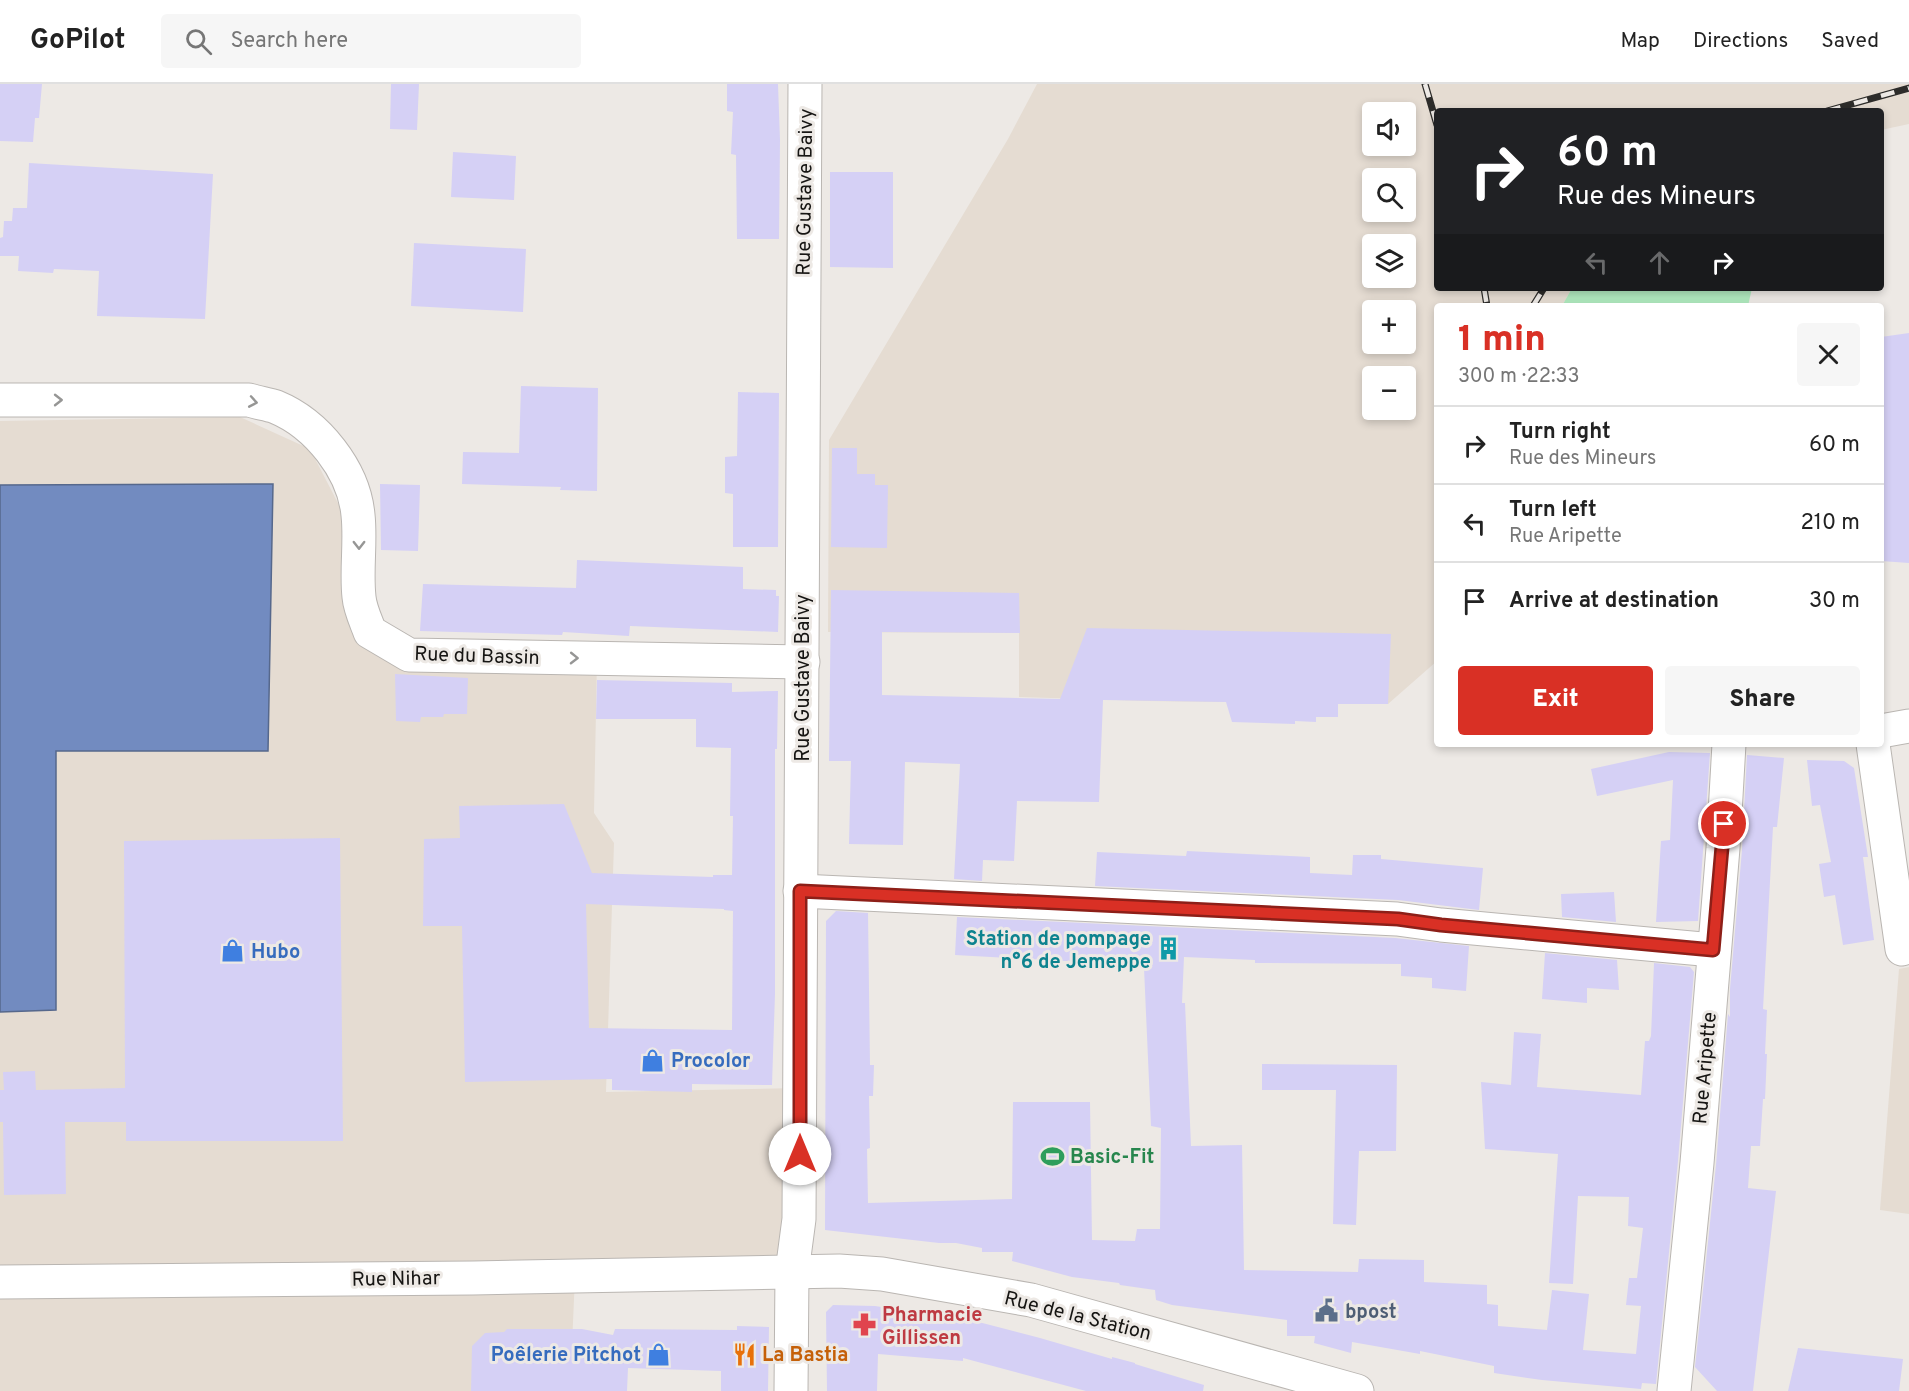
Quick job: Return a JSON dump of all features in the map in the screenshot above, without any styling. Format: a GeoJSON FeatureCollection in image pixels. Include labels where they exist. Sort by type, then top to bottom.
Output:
{"type":"FeatureCollection","features":[{"type":"Feature","properties":{"kind":"street","name":"Rue Gustave Baivy"},"geometry":{"type":"LineString","coordinates":[[791,1391],[792,1272],[799,1220],[805,84]]}},
{"type":"Feature","properties":{"kind":"street","name":"Rue du Bassin"},"geometry":{"type":"LineString","coordinates":[[0,400],[249,400],[275,407],[303,422],[322,438],[338,461],[351,488],[358,514],[359,599],[370,632],[410,656],[803,662]]}},
{"type":"Feature","properties":{"kind":"street"},"geometry":{"type":"LineString","coordinates":[[1884,730],[1909,726]]}},
{"type":"Feature","properties":{"kind":"street","name":"Rue Aripette"},"geometry":{"type":"LineString","coordinates":[[1674,1391],[1697,1163],[1723,848],[1729,747]]}},
{"type":"Feature","properties":{"kind":"street"},"geometry":{"type":"LineString","coordinates":[[1873,747],[1902,949]]}},
{"type":"Feature","properties":{"kind":"street"},"geometry":{"type":"LineString","coordinates":[[800,891],[1398,919],[1713,950]]}},
{"type":"Feature","properties":{"kind":"street","name":"Rue de la Station"},"geometry":{"type":"LineString","coordinates":[[792,1272],[839,1271],[882,1274],[1031,1300],[1358,1391]]}},
{"type":"Feature","properties":{"kind":"street","name":"Rue Nihar"},"geometry":{"type":"LineString","coordinates":[[0,1282],[792,1272]]}},
{"type":"Feature","properties":{"kind":"shaded area"},"geometry":{"type":"Polygon","coordinates":[[[1037,84],[1909,84],[1909,124],[1884,129],[1884,108],[1434,108],[1434,291],[1570,291],[1564,303],[1434,303],[1434,664],[1388,704],[1019,697],[1019,633],[828,632],[829,440],[1008,139],[1037,84]]]}},
{"type":"Feature","properties":{"kind":"shaded area"},"geometry":{"type":"Polygon","coordinates":[[[240,417],[310,449],[341,509],[370,632],[410,655],[597,659],[594,813],[614,843],[606,1092],[799,1088],[792,1272],[575,1276],[570,1391],[0,1391],[0,421],[240,417]]]}},
{"type":"Feature","properties":{"kind":"shaded area"},"geometry":{"type":"Polygon","coordinates":[[[1909,967],[1909,1214],[1880,1210],[1899,969],[1909,967]]]}},
{"type":"Feature","properties":{"kind":"green space"},"geometry":{"type":"Polygon","coordinates":[[[1570,291],[1751,291],[1749,303],[1564,303],[1570,291]]]}},
{"type":"Feature","properties":{"kind":"water"},"geometry":{"type":"Polygon","coordinates":[[[273,484],[268,751],[56,751],[56,1010],[0,1012],[0,485],[273,484]]]}},
{"type":"Feature","properties":{"kind":"building"},"geometry":{"type":"Polygon","coordinates":[[[0,84],[42,84],[39,118],[35,118],[33,142],[0,141],[0,84]]]}},
{"type":"Feature","properties":{"kind":"building"},"geometry":{"type":"Polygon","coordinates":[[[391,84],[419,84],[417,130],[390,129],[391,84]]]}},
{"type":"Feature","properties":{"kind":"building"},"geometry":{"type":"Polygon","coordinates":[[[727,84],[778,84],[779,239],[737,239],[736,155],[731,154],[733,112],[727,111],[727,84]]]}},
{"type":"Feature","properties":{"kind":"building"},"geometry":{"type":"Polygon","coordinates":[[[453,152],[516,156],[514,200],[451,197],[453,152]]]}},
{"type":"Feature","properties":{"kind":"building"},"geometry":{"type":"Polygon","coordinates":[[[29,163],[213,174],[205,319],[97,316],[99,271],[54,269],[53,273],[18,271],[19,256],[0,256],[0,238],[3,237],[4,221],[12,221],[13,208],[27,208],[29,163]]]}},
{"type":"Feature","properties":{"kind":"building"},"geometry":{"type":"Polygon","coordinates":[[[830,172],[893,172],[893,268],[830,267],[830,172]]]}},
{"type":"Feature","properties":{"kind":"building"},"geometry":{"type":"Polygon","coordinates":[[[414,243],[526,249],[523,312],[411,306],[414,243]]]}},
{"type":"Feature","properties":{"kind":"building"},"geometry":{"type":"Polygon","coordinates":[[[1909,333],[1909,563],[1884,561],[1884,337],[1909,333]]]}},
{"type":"Feature","properties":{"kind":"building"},"geometry":{"type":"Polygon","coordinates":[[[521,386],[598,388],[597,491],[560,490],[561,487],[462,484],[463,452],[519,453],[521,386]]]}},
{"type":"Feature","properties":{"kind":"building"},"geometry":{"type":"Polygon","coordinates":[[[738,392],[779,393],[778,547],[733,547],[733,494],[725,493],[725,457],[737,456],[738,392]]]}},
{"type":"Feature","properties":{"kind":"building"},"geometry":{"type":"Polygon","coordinates":[[[832,448],[857,448],[857,474],[875,474],[875,485],[888,485],[887,548],[831,547],[832,448]]]}},
{"type":"Feature","properties":{"kind":"building"},"geometry":{"type":"Polygon","coordinates":[[[380,484],[420,485],[418,551],[381,550],[380,484]]]}},
{"type":"Feature","properties":{"kind":"building"},"geometry":{"type":"Polygon","coordinates":[[[577,560],[743,567],[743,589],[776,590],[776,596],[779,596],[778,632],[630,626],[629,636],[563,632],[562,635],[420,631],[423,584],[576,588],[577,560]]]}},
{"type":"Feature","properties":{"kind":"building"},"geometry":{"type":"Polygon","coordinates":[[[831,590],[1019,593],[1020,633],[882,632],[882,695],[1060,699],[1087,628],[1391,634],[1388,704],[1338,704],[1338,717],[1316,717],[1316,722],[1295,721],[1295,724],[1232,722],[1226,702],[1103,700],[1099,802],[1017,801],[1014,861],[983,860],[982,881],[954,879],[960,764],[905,762],[903,845],[849,844],[851,761],[829,761],[831,590]]]}},
{"type":"Feature","properties":{"kind":"building"},"geometry":{"type":"Polygon","coordinates":[[[395,674],[468,678],[467,714],[421,717],[420,722],[396,721],[395,674]]]}},
{"type":"Feature","properties":{"kind":"building"},"geometry":{"type":"Polygon","coordinates":[[[597,680],[732,683],[732,692],[778,691],[777,749],[775,749],[775,994],[772,1085],[692,1084],[692,1092],[612,1090],[612,1079],[465,1082],[462,926],[423,926],[424,839],[460,838],[459,806],[564,804],[592,873],[713,877],[713,875],[732,875],[731,748],[696,747],[696,719],[596,719],[597,680]],[[586,904],[589,1028],[732,1030],[733,911],[586,904]]]}},
{"type":"Feature","properties":{"kind":"building"},"geometry":{"type":"Polygon","coordinates":[[[1669,752],[1710,753],[1698,921],[1656,922],[1661,841],[1670,840],[1673,780],[1597,796],[1591,769],[1669,752]]]}},
{"type":"Feature","properties":{"kind":"building"},"geometry":{"type":"Polygon","coordinates":[[[1747,755],[1784,758],[1777,827],[1773,827],[1763,1009],[1767,1010],[1765,1099],[1763,1099],[1760,1146],[1751,1146],[1748,1188],[1776,1191],[1753,1391],[1717,1391],[1695,1367],[1716,1165],[1728,1014],[1730,1017],[1730,989],[1742,850],[1747,755]]]}},
{"type":"Feature","properties":{"kind":"building"},"geometry":{"type":"Polygon","coordinates":[[[1807,760],[1844,761],[1854,768],[1868,857],[1863,857],[1874,940],[1843,945],[1835,895],[1824,897],[1819,864],[1831,862],[1820,805],[1812,806],[1807,760]]]}},
{"type":"Feature","properties":{"kind":"building","name":"Hubo"},"geometry":{"type":"Polygon","coordinates":[[[340,838],[343,1141],[126,1141],[126,1122],[65,1122],[66,1194],[4,1195],[3,1122],[0,1122],[0,1090],[4,1090],[3,1072],[35,1071],[36,1090],[125,1088],[124,841],[340,838]]]}},
{"type":"Feature","properties":{"kind":"building"},"geometry":{"type":"Polygon","coordinates":[[[1187,851],[1310,857],[1310,873],[1352,875],[1353,855],[1381,855],[1381,859],[1483,868],[1479,910],[1398,900],[1095,886],[1097,852],[1186,856],[1187,851]]]}},
{"type":"Feature","properties":{"kind":"building"},"geometry":{"type":"Polygon","coordinates":[[[1614,892],[1616,922],[1562,917],[1561,894],[1614,892]]]}},
{"type":"Feature","properties":{"kind":"building"},"geometry":{"type":"Polygon","coordinates":[[[836,911],[868,913],[870,1065],[874,1065],[873,1096],[869,1096],[868,1203],[1012,1199],[1013,1102],[1090,1102],[1092,1240],[1135,1241],[1137,1229],[1160,1229],[1161,1128],[1151,1126],[1144,968],[955,955],[957,917],[1395,938],[1469,946],[1466,991],[1432,988],[1432,978],[1401,976],[1401,964],[1255,963],[1255,960],[1184,957],[1182,1003],[1185,1003],[1191,1146],[1242,1145],[1244,1270],[1358,1272],[1359,1259],[1424,1260],[1424,1282],[1487,1285],[1487,1304],[1498,1305],[1498,1326],[1547,1330],[1552,1290],[1589,1294],[1583,1350],[1636,1354],[1641,1306],[1626,1305],[1629,1278],[1637,1278],[1643,1228],[1628,1226],[1629,1197],[1578,1196],[1573,1284],[1549,1283],[1558,1154],[1485,1149],[1481,1082],[1511,1085],[1514,1032],[1541,1034],[1537,1087],[1641,1095],[1645,1041],[1649,1041],[1651,1036],[1654,963],[1690,967],[1694,972],[1656,1384],[1642,1383],[1641,1389],[1542,1380],[1494,1373],[1494,1366],[1420,1351],[1420,1354],[1352,1342],[1351,1353],[1314,1343],[1315,1336],[1287,1336],[1287,1320],[1172,1305],[1156,1300],[1155,1290],[1072,1277],[1012,1261],[1013,1252],[982,1252],[982,1248],[956,1243],[825,1230],[826,921],[836,911]]]}},
{"type":"Feature","properties":{"kind":"building"},"geometry":{"type":"Polygon","coordinates":[[[1545,953],[1617,960],[1619,990],[1587,988],[1587,1003],[1542,999],[1545,953]]]}},
{"type":"Feature","properties":{"kind":"building"},"geometry":{"type":"Polygon","coordinates":[[[1262,1064],[1397,1065],[1396,1151],[1359,1151],[1356,1225],[1333,1224],[1336,1090],[1262,1090],[1262,1064]]]}},
{"type":"Feature","properties":{"kind":"building"},"geometry":{"type":"Polygon","coordinates":[[[833,1305],[875,1306],[934,1315],[935,1312],[967,1319],[1112,1359],[1112,1357],[1135,1363],[1204,1385],[1203,1391],[1086,1391],[963,1358],[963,1361],[878,1354],[877,1391],[827,1391],[826,1312],[833,1305]]]}},
{"type":"Feature","properties":{"kind":"building"},"geometry":{"type":"Polygon","coordinates":[[[737,1326],[769,1327],[768,1391],[721,1391],[721,1371],[628,1368],[627,1391],[471,1391],[472,1346],[485,1333],[504,1332],[507,1329],[582,1329],[613,1335],[615,1329],[737,1330],[737,1326]]]}},
{"type":"Feature","properties":{"kind":"building"},"geometry":{"type":"Polygon","coordinates":[[[1798,1348],[1903,1359],[1899,1391],[1788,1391],[1798,1348]]]}},
{"type":"Feature","properties":{"kind":"railway"},"geometry":{"type":"LineString","coordinates":[[1425,84],[1434,115]]}},
{"type":"Feature","properties":{"kind":"railway"},"geometry":{"type":"LineString","coordinates":[[1838,108],[1909,88]]}},
{"type":"Feature","properties":{"kind":"railway"},"geometry":{"type":"LineString","coordinates":[[1484,291],[1486,303]]}},
{"type":"Feature","properties":{"kind":"railway"},"geometry":{"type":"LineString","coordinates":[[1535,303],[1542,291]]}},
{"type":"Feature","properties":{"kind":"place","name":"Station de pompage n°6 de Jemeppe"},"geometry":{"type":"Point","coordinates":[1169,949]}},
{"type":"Feature","properties":{"kind":"place","name":"Hubo"},"geometry":{"type":"Point","coordinates":[233,951]}},
{"type":"Feature","properties":{"kind":"place","name":"Procolor"},"geometry":{"type":"Point","coordinates":[653,1060]}},
{"type":"Feature","properties":{"kind":"place","name":"Basic-Fit"},"geometry":{"type":"Point","coordinates":[1052,1156]}},
{"type":"Feature","properties":{"kind":"place","name":"bpost"},"geometry":{"type":"Point","coordinates":[1327,1311]}},
{"type":"Feature","properties":{"kind":"place","name":"Pharmacie Gillissen"},"geometry":{"type":"Point","coordinates":[864,1325]}},
{"type":"Feature","properties":{"kind":"place","name":"Poêlerie Pitchot"},"geometry":{"type":"Point","coordinates":[659,1354]}},
{"type":"Feature","properties":{"kind":"place","name":"La Bastia"},"geometry":{"type":"Point","coordinates":[744,1354]}},
{"type":"Feature","properties":{"kind":"route"},"geometry":{"type":"LineString","coordinates":[[800,1154],[800,891],[1398,919],[1713,950],[1724,824]]}}]}
